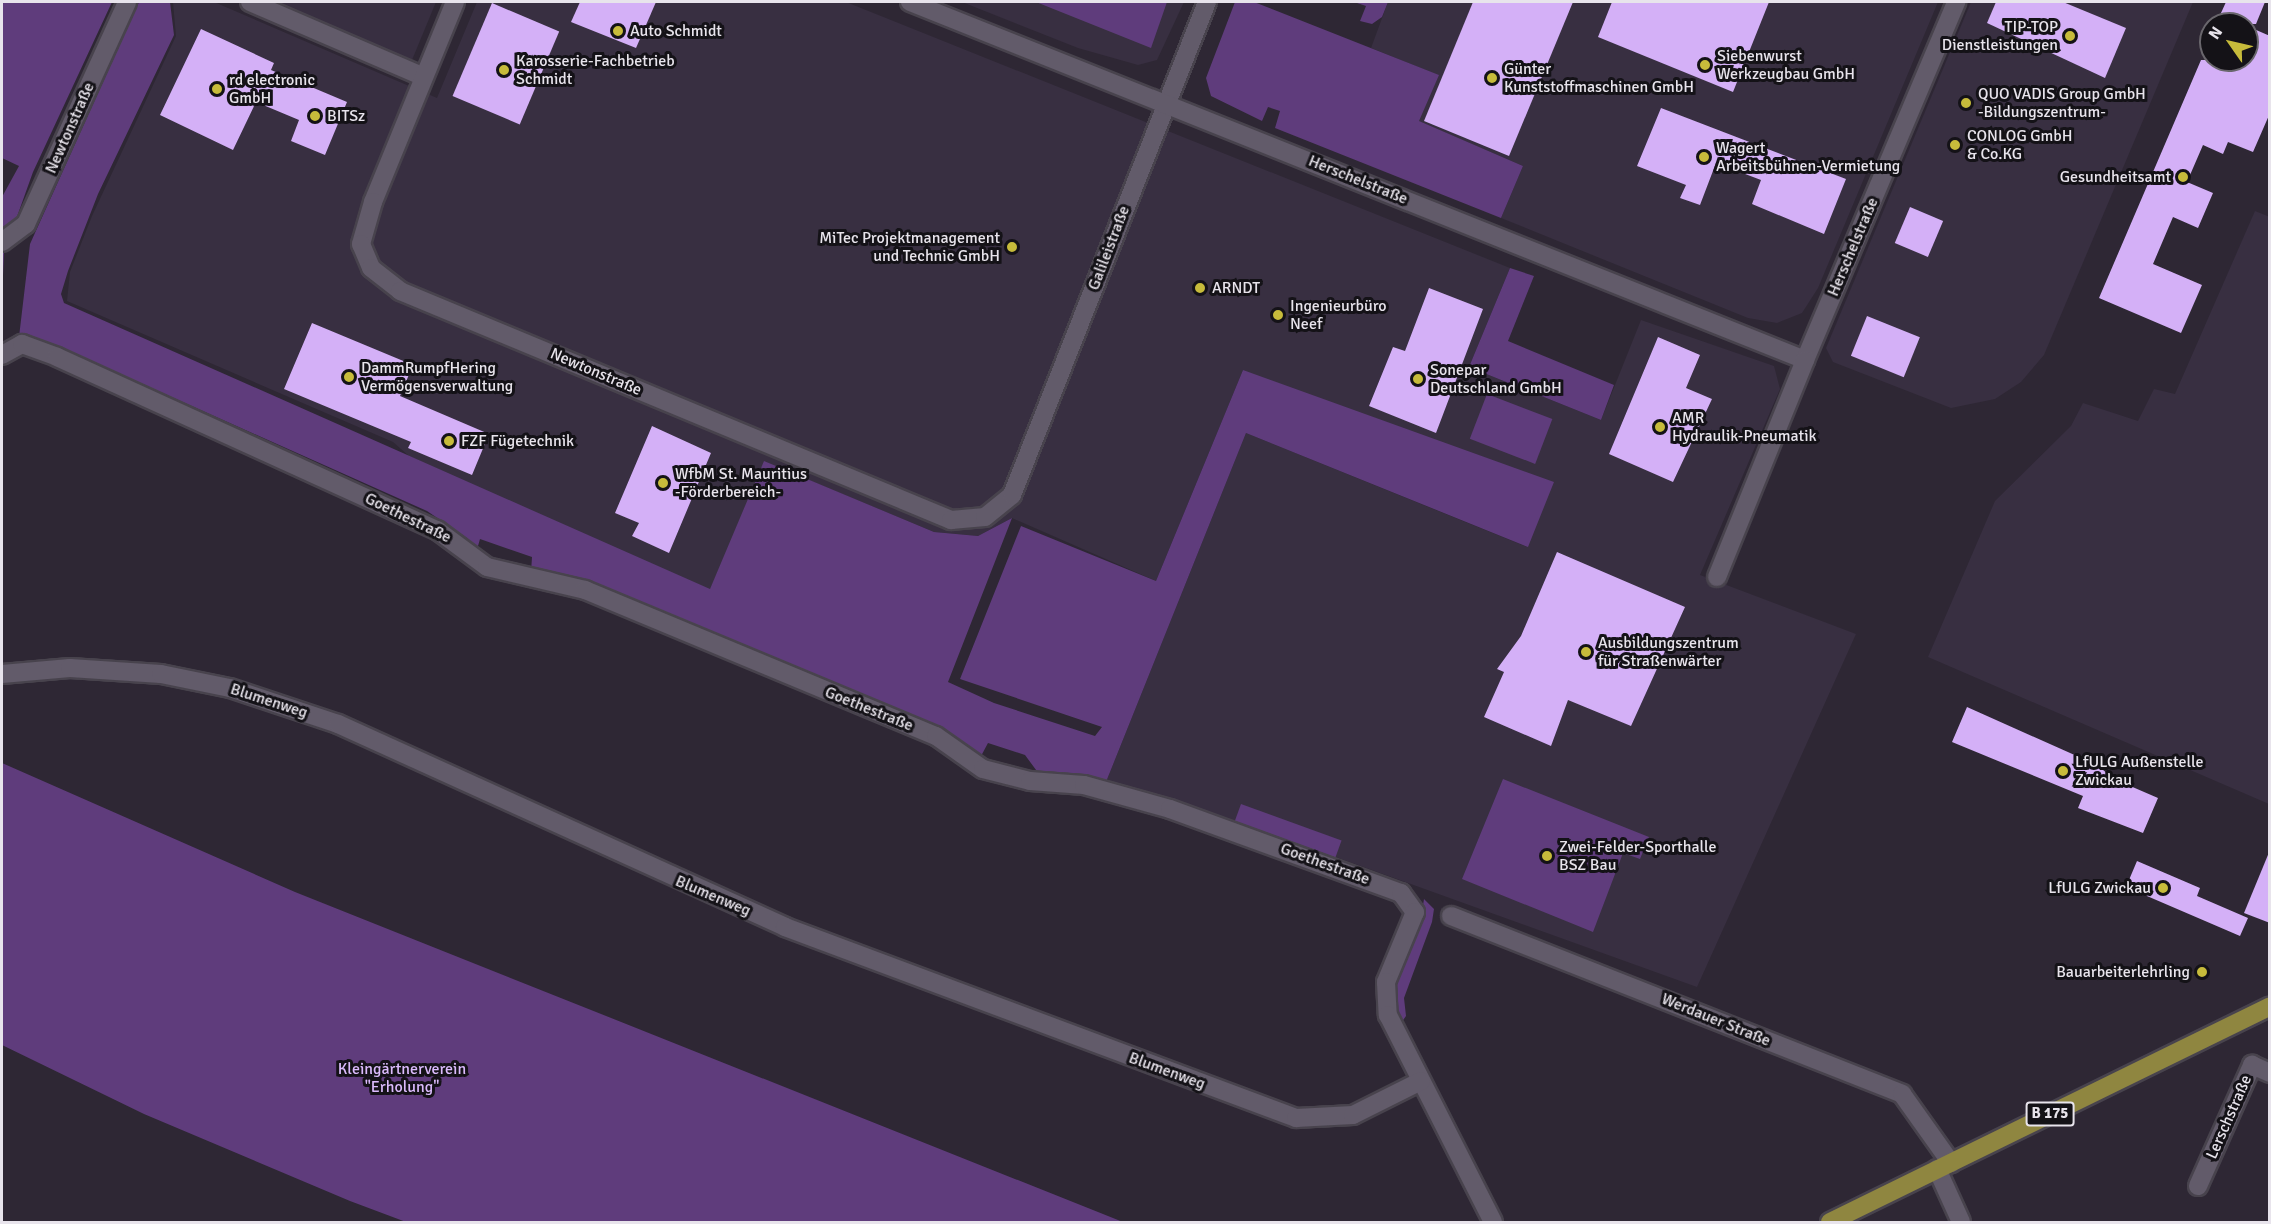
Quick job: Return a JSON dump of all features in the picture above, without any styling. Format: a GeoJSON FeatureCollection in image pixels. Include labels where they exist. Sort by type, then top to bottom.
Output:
{"type":"FeatureCollection","features":[{"type":"Feature","properties":{"kind":"main road","name":"B 175"},"geometry":{"type":"LineString","coordinates":[[1830,1222],[2270,1006]]}},
{"type":"Feature","properties":{"kind":"street","name":"Newtonstraße"},"geometry":{"type":"LineString","coordinates":[[2,242],[26,224],[127,2]]}},
{"type":"Feature","properties":{"kind":"street"},"geometry":{"type":"LineString","coordinates":[[250,2],[424,77]]}},
{"type":"Feature","properties":{"kind":"street","name":"Newtonstraße"},"geometry":{"type":"LineString","coordinates":[[455,2],[361,244],[371,268],[400,291],[951,520],[985,517],[1012,495]]}},
{"type":"Feature","properties":{"kind":"street","name":"Herschelstraße"},"geometry":{"type":"LineString","coordinates":[[910,2],[1805,360]]}},
{"type":"Feature","properties":{"kind":"street","name":"Galileistraße"},"geometry":{"type":"LineString","coordinates":[[1012,495],[1165,103],[1207,2]]}},
{"type":"Feature","properties":{"kind":"street","name":"Herschelstraße"},"geometry":{"type":"LineString","coordinates":[[1717,577],[1805,360],[1956,2]]}},
{"type":"Feature","properties":{"kind":"street","name":"Goethestraße"},"geometry":{"type":"LineString","coordinates":[[8,351],[57,357],[444,534],[487,567],[585,590],[936,736],[983,769],[1030,781],[1084,785],[1170,809],[1401,893],[1412,903],[1414,922],[1383,995],[1421,1081],[1493,1222]]}},
{"type":"Feature","properties":{"kind":"street","name":"Blumenweg"},"geometry":{"type":"LineString","coordinates":[[2,674],[70,668],[161,674],[230,688],[338,724],[785,927],[1296,1118],[1353,1115],[1421,1081]]}},
{"type":"Feature","properties":{"kind":"street","name":"Werdauer Straße"},"geometry":{"type":"LineString","coordinates":[[1451,916],[1902,1094],[1944,1166],[1961,1222]]}},
{"type":"Feature","properties":{"kind":"street","name":"Lerschstraße"},"geometry":{"type":"LineString","coordinates":[[2198,1186],[2252,1065],[2270,1072]]}},
{"type":"Feature","properties":{"kind":"shaded area"},"geometry":{"type":"Polygon","coordinates":[[[173,2],[214,2],[437,98],[477,2],[846,2],[1510,268],[1469,367],[1601,420],[1641,320],[1774,366],[1780,389],[1700,575],[1856,634],[1697,987],[1272,834],[1106,782],[1246,433],[1527,547],[1243,370],[1156,581],[1012,518],[978,536],[934,532],[765,462],[710,590],[533,515],[409,456],[393,442],[67,301],[70,272],[92,216],[176,36],[173,2]]]}},
{"type":"Feature","properties":{"kind":"shaded area"},"geometry":{"type":"Polygon","coordinates":[[[276,2],[436,2],[412,60],[276,2]]]}},
{"type":"Feature","properties":{"kind":"shaded area"},"geometry":{"type":"Polygon","coordinates":[[[962,2],[1184,2],[1157,60],[1138,65],[1078,48],[962,2]]]}},
{"type":"Feature","properties":{"kind":"shaded area"},"geometry":{"type":"Polygon","coordinates":[[[1388,2],[1938,2],[1818,288],[1802,313],[1777,323],[1748,318],[1501,218],[1523,166],[1418,121],[1438,75],[1371,48],[1388,2]]]}},
{"type":"Feature","properties":{"kind":"shaded area"},"geometry":{"type":"Polygon","coordinates":[[[1971,2],[2193,2],[2044,355],[2021,382],[1995,399],[1951,408],[1833,362],[1826,348],[1971,2]]]}},
{"type":"Feature","properties":{"kind":"shaded area"},"geometry":{"type":"Polygon","coordinates":[[[2255,211],[2270,217],[2269,804],[1928,657],[1995,501],[2071,426],[2083,403],[2138,421],[2154,389],[2175,394],[2255,211]]]}},
{"type":"Feature","properties":{"kind":"green space"},"geometry":{"type":"Polygon","coordinates":[[[2,2],[112,2],[33,172],[4,253],[2,298],[2,197],[19,166],[2,158],[2,2]]]}},
{"type":"Feature","properties":{"kind":"green space"},"geometry":{"type":"Polygon","coordinates":[[[139,2],[170,2],[174,35],[98,194],[68,271],[61,294],[64,303],[710,589],[764,461],[934,532],[978,536],[1012,518],[948,682],[994,703],[1095,736],[1102,727],[960,679],[1021,526],[1156,581],[1243,370],[1554,482],[1528,547],[1246,433],[1106,782],[1039,774],[1025,755],[988,743],[980,758],[916,717],[564,576],[531,572],[532,557],[480,539],[476,553],[467,538],[427,511],[64,349],[19,337],[30,244],[139,2]]]}},
{"type":"Feature","properties":{"kind":"green space"},"geometry":{"type":"Polygon","coordinates":[[[1036,2],[1167,2],[1151,48],[1036,2]]]}},
{"type":"Feature","properties":{"kind":"green space"},"geometry":{"type":"Polygon","coordinates":[[[1235,2],[1254,2],[1439,75],[1419,121],[1523,166],[1501,218],[1275,128],[1280,111],[1268,107],[1262,121],[1211,96],[1206,78],[1235,2]]]}},
{"type":"Feature","properties":{"kind":"green space"},"geometry":{"type":"Polygon","coordinates":[[[1354,2],[1388,2],[1382,17],[1372,24],[1360,21],[1366,6],[1354,2]]]}},
{"type":"Feature","properties":{"kind":"green space"},"geometry":{"type":"Polygon","coordinates":[[[1510,268],[1534,276],[1508,341],[1614,385],[1601,420],[1469,367],[1510,268]]]}},
{"type":"Feature","properties":{"kind":"green space"},"geometry":{"type":"Polygon","coordinates":[[[1487,394],[1552,419],[1535,464],[1470,439],[1487,394]]]}},
{"type":"Feature","properties":{"kind":"green space","name":"Kleingärtnerverein \"Erholung\""},"geometry":{"type":"Polygon","coordinates":[[[2,763],[295,892],[1123,1222],[406,1222],[350,1201],[144,1114],[2,1045],[2,763]]]}},
{"type":"Feature","properties":{"kind":"green space","name":"Zwei-Felder-Sporthalle BSZ Bau"},"geometry":{"type":"Polygon","coordinates":[[[1503,779],[1649,837],[1640,859],[1623,853],[1593,932],[1462,879],[1503,779]]]}},
{"type":"Feature","properties":{"kind":"green space"},"geometry":{"type":"Polygon","coordinates":[[[1241,804],[1342,841],[1335,858],[1235,821],[1241,804]]]}},
{"type":"Feature","properties":{"kind":"green space"},"geometry":{"type":"Polygon","coordinates":[[[1424,899],[1434,909],[1432,922],[1404,998],[1406,1016],[1401,1023],[1392,988],[1420,924],[1424,899]]]}},
{"type":"Feature","properties":{"kind":"building","name":"Auto Schmidt"},"geometry":{"type":"Polygon","coordinates":[[[580,2],[656,2],[636,48],[571,22],[580,2]]]}},
{"type":"Feature","properties":{"kind":"building","name":"Günter Kunststoffmaschinen GmbH"},"geometry":{"type":"Polygon","coordinates":[[[1473,2],[1573,2],[1509,156],[1424,121],[1473,2]]]}},
{"type":"Feature","properties":{"kind":"building","name":"Siebenwurst Werkzeugbau GmbH"},"geometry":{"type":"Polygon","coordinates":[[[1612,2],[1769,2],[1733,92],[1598,37],[1612,2]]]}},
{"type":"Feature","properties":{"kind":"building","name":"TIP-TOP Dienstleistungen"},"geometry":{"type":"Polygon","coordinates":[[[1996,2],[2063,2],[2126,28],[2105,78],[1987,23],[1996,2]]]}},
{"type":"Feature","properties":{"kind":"building"},"geometry":{"type":"Polygon","coordinates":[[[2226,2],[2265,2],[2259,17],[2259,12],[2221,12],[2226,2]]]}},
{"type":"Feature","properties":{"kind":"building","name":"Karosserie-Fachbetrieb Schmidt"},"geometry":{"type":"Polygon","coordinates":[[[492,3],[559,32],[520,124],[453,96],[492,3]]]}},
{"type":"Feature","properties":{"kind":"building","name":"rd electronic GmbH"},"geometry":{"type":"Polygon","coordinates":[[[201,29],[274,63],[271,70],[347,102],[325,155],[291,141],[299,120],[256,102],[233,150],[160,115],[201,29]]]}},
{"type":"Feature","properties":{"kind":"building"},"geometry":{"type":"Polygon","coordinates":[[[2259,31],[2270,36],[2270,113],[2253,152],[2228,142],[2223,154],[2203,145],[2187,182],[2213,193],[2198,228],[2173,217],[2153,264],[2202,285],[2181,333],[2099,298],[2199,65],[2199,72],[2259,72],[2259,31]]]}},
{"type":"Feature","properties":{"kind":"building"},"geometry":{"type":"Polygon","coordinates":[[[1661,108],[1846,179],[1824,234],[1752,204],[1761,180],[1716,163],[1700,205],[1680,198],[1686,185],[1637,166],[1661,108]]]}},
{"type":"Feature","properties":{"kind":"building"},"geometry":{"type":"Polygon","coordinates":[[[1910,207],[1943,221],[1928,257],[1895,243],[1910,207]]]}},
{"type":"Feature","properties":{"kind":"building","name":"Sonepar Deutschland GmbH"},"geometry":{"type":"Polygon","coordinates":[[[1429,288],[1483,309],[1436,433],[1369,406],[1393,347],[1405,351],[1429,288]]]}},
{"type":"Feature","properties":{"kind":"building"},"geometry":{"type":"Polygon","coordinates":[[[1867,316],[1920,337],[1904,377],[1851,356],[1867,316]]]}},
{"type":"Feature","properties":{"kind":"building","name":"DammRumpfHering Vermögensverwaltung"},"geometry":{"type":"Polygon","coordinates":[[[312,323],[413,365],[400,396],[489,434],[472,475],[408,448],[411,442],[284,389],[312,323]]]}},
{"type":"Feature","properties":{"kind":"building","name":"AMR Hydraulik-Pneumatik"},"geometry":{"type":"Polygon","coordinates":[[[1658,337],[1700,355],[1686,388],[1712,399],[1673,482],[1609,454],[1658,337]]]}},
{"type":"Feature","properties":{"kind":"building","name":"WfbM St. Mauritius -Förderbereich-"},"geometry":{"type":"Polygon","coordinates":[[[652,426],[711,453],[669,553],[632,536],[639,523],[615,513],[652,426]]]}},
{"type":"Feature","properties":{"kind":"building","name":"Ausbildungszentrum für Straßenwärter"},"geometry":{"type":"Polygon","coordinates":[[[1557,552],[1685,607],[1631,726],[1568,700],[1551,746],[1484,717],[1504,672],[1497,669],[1521,636],[1557,552]]]}},
{"type":"Feature","properties":{"kind":"building","name":"LfULG Außenstelle Zwickau"},"geometry":{"type":"Polygon","coordinates":[[[1967,707],[2097,765],[2114,779],[2158,798],[2143,833],[2078,808],[2083,796],[1952,742],[1967,707]]]}},
{"type":"Feature","properties":{"kind":"building"},"geometry":{"type":"Polygon","coordinates":[[[2270,850],[2270,923],[2244,913],[2270,850]]]}},
{"type":"Feature","properties":{"kind":"building","name":"LfULG Zwickau"},"geometry":{"type":"Polygon","coordinates":[[[2137,861],[2200,888],[2197,896],[2248,918],[2240,936],[2126,887],[2137,861]]]}},
{"type":"Feature","properties":{"kind":"place","name":"Auto Schmidt"},"geometry":{"type":"Point","coordinates":[618,31]}},
{"type":"Feature","properties":{"kind":"place","name":"TIP-TOP Dienstleistungen"},"geometry":{"type":"Point","coordinates":[2070,36]}},
{"type":"Feature","properties":{"kind":"place","name":"Siebenwurst Werkzeugbau GmbH"},"geometry":{"type":"Point","coordinates":[1705,65]}},
{"type":"Feature","properties":{"kind":"place","name":"Karosserie-Fachbetrieb Schmidt"},"geometry":{"type":"Point","coordinates":[504,70]}},
{"type":"Feature","properties":{"kind":"place","name":"Günter Kunststoffmaschinen GmbH"},"geometry":{"type":"Point","coordinates":[1492,78]}},
{"type":"Feature","properties":{"kind":"place","name":"rd electronic GmbH"},"geometry":{"type":"Point","coordinates":[217,89]}},
{"type":"Feature","properties":{"kind":"place","name":"QUO VADIS Group GmbH -Bildungszentrum-"},"geometry":{"type":"Point","coordinates":[1966,103]}},
{"type":"Feature","properties":{"kind":"place","name":"BITSz"},"geometry":{"type":"Point","coordinates":[315,116]}},
{"type":"Feature","properties":{"kind":"place","name":"CONLOG GmbH & Co.KG"},"geometry":{"type":"Point","coordinates":[1955,145]}},
{"type":"Feature","properties":{"kind":"place","name":"Wagert Arbeitsbühnen-Vermietung"},"geometry":{"type":"Point","coordinates":[1704,157]}},
{"type":"Feature","properties":{"kind":"place","name":"Gesundheitsamt"},"geometry":{"type":"Point","coordinates":[2183,177]}},
{"type":"Feature","properties":{"kind":"place","name":"MiTec Projektmanagement und Technic GmbH"},"geometry":{"type":"Point","coordinates":[1012,247]}},
{"type":"Feature","properties":{"kind":"place","name":"ARNDT"},"geometry":{"type":"Point","coordinates":[1200,288]}},
{"type":"Feature","properties":{"kind":"place","name":"Ingenieurbüro Neef"},"geometry":{"type":"Point","coordinates":[1278,315]}},
{"type":"Feature","properties":{"kind":"place","name":"DammRumpfHering Vermögensverwaltung"},"geometry":{"type":"Point","coordinates":[349,377]}},
{"type":"Feature","properties":{"kind":"place","name":"Sonepar Deutschland GmbH"},"geometry":{"type":"Point","coordinates":[1418,379]}},
{"type":"Feature","properties":{"kind":"place","name":"AMR Hydraulik-Pneumatik"},"geometry":{"type":"Point","coordinates":[1660,427]}},
{"type":"Feature","properties":{"kind":"place","name":"FZF Fügetechnik"},"geometry":{"type":"Point","coordinates":[449,441]}},
{"type":"Feature","properties":{"kind":"place","name":"WfbM St. Mauritius -Förderbereich-"},"geometry":{"type":"Point","coordinates":[663,483]}},
{"type":"Feature","properties":{"kind":"place","name":"Ausbildungszentrum für Straßenwärter"},"geometry":{"type":"Point","coordinates":[1586,652]}},
{"type":"Feature","properties":{"kind":"place","name":"LfULG Außenstelle Zwickau"},"geometry":{"type":"Point","coordinates":[2063,771]}},
{"type":"Feature","properties":{"kind":"place","name":"Zwei-Felder-Sporthalle BSZ Bau"},"geometry":{"type":"Point","coordinates":[1547,856]}},
{"type":"Feature","properties":{"kind":"place","name":"LfULG Zwickau"},"geometry":{"type":"Point","coordinates":[2163,888]}},
{"type":"Feature","properties":{"kind":"place","name":"Bauarbeiterlehrling"},"geometry":{"type":"Point","coordinates":[2202,972]}}]}
